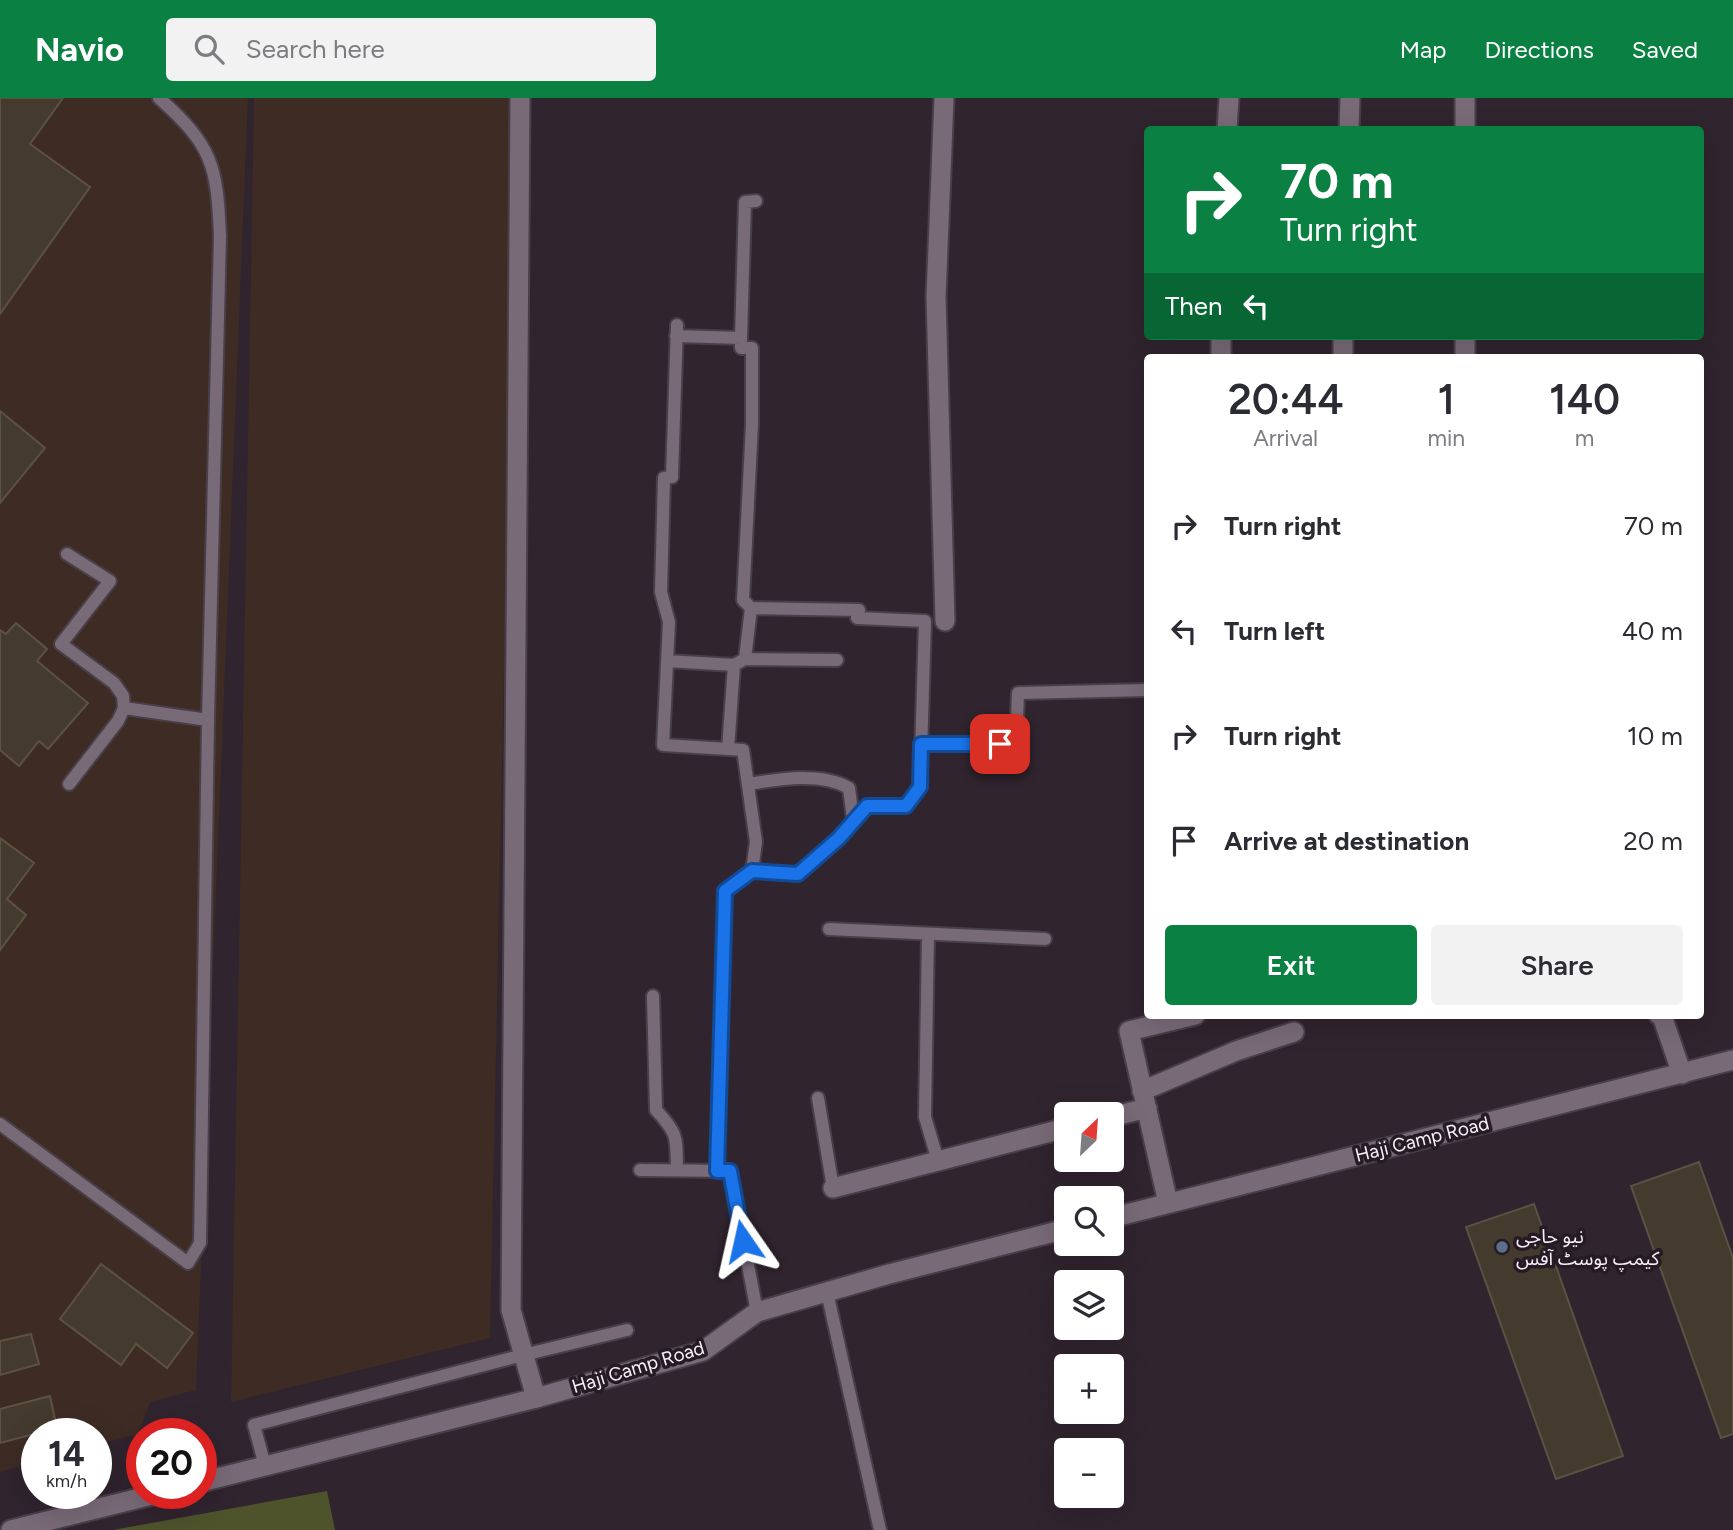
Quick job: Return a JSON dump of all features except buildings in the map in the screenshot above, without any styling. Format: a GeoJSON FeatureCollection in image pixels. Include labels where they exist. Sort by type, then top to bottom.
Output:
{"type":"FeatureCollection","features":[{"type":"Feature","properties":{"kind":"street"},"geometry":{"type":"LineString","coordinates":[[520,98],[511,1310],[536,1398]]}},
{"type":"Feature","properties":{"kind":"street"},"geometry":{"type":"LineString","coordinates":[[944,98],[936,297],[946,621]]}},
{"type":"Feature","properties":{"kind":"street"},"geometry":{"type":"LineString","coordinates":[[1227,126],[1230,98]]}},
{"type":"Feature","properties":{"kind":"street"},"geometry":{"type":"LineString","coordinates":[[1349,126],[1350,98]]}},
{"type":"Feature","properties":{"kind":"street"},"geometry":{"type":"LineString","coordinates":[[1465,98],[1465,126]]}},
{"type":"Feature","properties":{"kind":"street"},"geometry":{"type":"LineString","coordinates":[[1168,1203],[1129,1031],[1178,1019]]}},
{"type":"Feature","properties":{"kind":"street"},"geometry":{"type":"LineString","coordinates":[[1663,1019],[1682,1074]]}},
{"type":"Feature","properties":{"kind":"street"},"geometry":{"type":"LineString","coordinates":[[1124,1110],[1236,1051],[1294,1032]]}},
{"type":"Feature","properties":{"kind":"street","name":"Haji Camp Road"},"geometry":{"type":"LineString","coordinates":[[1124,1215],[1733,1060]]}},
{"type":"Feature","properties":{"kind":"street"},"geometry":{"type":"LineString","coordinates":[[833,1188],[1054,1132]]}},
{"type":"Feature","properties":{"kind":"street","name":"Haji Camp Road"},"geometry":{"type":"LineString","coordinates":[[217,1478],[536,1398],[704,1351],[757,1312],[889,1274],[1054,1232]]}},
{"type":"Feature","properties":{"kind":"street"},"geometry":{"type":"LineString","coordinates":[[11,1530],[126,1501]]}},
{"type":"Feature","properties":{"kind":"lane"},"geometry":{"type":"LineString","coordinates":[[0,1124],[188,1263],[200,1243],[208,720],[220,236],[218,186],[209,156],[185,121],[159,98]]}},
{"type":"Feature","properties":{"kind":"lane"},"geometry":{"type":"LineString","coordinates":[[717,1171],[725,891],[752,871],[798,874],[839,838],[867,806],[906,806],[920,787],[925,621],[857,618],[859,610],[751,608],[743,600],[752,424],[752,348],[741,348],[744,202],[756,201]]}},
{"type":"Feature","properties":{"kind":"lane"},"geometry":{"type":"LineString","coordinates":[[741,338],[676,331],[672,477],[664,478],[661,592],[669,622],[663,745],[743,750],[756,842],[752,871]]}},
{"type":"Feature","properties":{"kind":"lane"},"geometry":{"type":"LineString","coordinates":[[67,554],[110,581],[61,644],[114,684],[123,696],[124,708],[118,721],[69,784]]}},
{"type":"Feature","properties":{"kind":"lane"},"geometry":{"type":"LineString","coordinates":[[727,749],[751,608]]}},
{"type":"Feature","properties":{"kind":"lane"},"geometry":{"type":"LineString","coordinates":[[667,662],[838,660]]}},
{"type":"Feature","properties":{"kind":"lane"},"geometry":{"type":"LineString","coordinates":[[921,744],[1016,744],[1018,693],[1144,690]]}},
{"type":"Feature","properties":{"kind":"lane"},"geometry":{"type":"LineString","coordinates":[[124,708],[208,720]]}},
{"type":"Feature","properties":{"kind":"lane"},"geometry":{"type":"LineString","coordinates":[[748,783],[786,778],[837,781],[849,788],[853,819]]}},
{"type":"Feature","properties":{"kind":"lane"},"geometry":{"type":"LineString","coordinates":[[829,929],[1045,939]]}},
{"type":"Feature","properties":{"kind":"lane"},"geometry":{"type":"LineString","coordinates":[[928,934],[925,1117],[938,1161]]}},
{"type":"Feature","properties":{"kind":"lane"},"geometry":{"type":"LineString","coordinates":[[653,996],[656,1110],[673,1128],[677,1170]]}},
{"type":"Feature","properties":{"kind":"lane"},"geometry":{"type":"LineString","coordinates":[[818,1098],[833,1188]]}},
{"type":"Feature","properties":{"kind":"lane"},"geometry":{"type":"LineString","coordinates":[[640,1170],[730,1171],[757,1312]]}},
{"type":"Feature","properties":{"kind":"lane"},"geometry":{"type":"LineString","coordinates":[[828,1292],[880,1530]]}},
{"type":"Feature","properties":{"kind":"lane"},"geometry":{"type":"LineString","coordinates":[[265,1466],[254,1425],[627,1330]]}},
{"type":"Feature","properties":{"kind":"shaded area"},"geometry":{"type":"Polygon","coordinates":[[[0,98],[248,98],[196,1390],[150,1402],[144,1418],[126,1418],[126,1437],[112,1441],[112,1418],[21,1418],[21,1466],[0,1472],[0,98]]]}},
{"type":"Feature","properties":{"kind":"shaded area"},"geometry":{"type":"Polygon","coordinates":[[[254,98],[516,98],[490,1338],[231,1402],[254,98]]]}},
{"type":"Feature","properties":{"kind":"green space"},"geometry":{"type":"Polygon","coordinates":[[[327,1491],[335,1530],[113,1530],[327,1491]]]}},
{"type":"Feature","properties":{"kind":"place","name":"نیو حاجی کیمپ پوسٹ آفس"},"geometry":{"type":"Point","coordinates":[1502,1247]}},
{"type":"Feature","properties":{"kind":"route"},"geometry":{"type":"LineString","coordinates":[[743,1241],[730,1171],[717,1171],[725,891],[752,871],[798,874],[839,838],[867,806],[906,806],[920,787],[921,744],[1000,744]]}}]}
